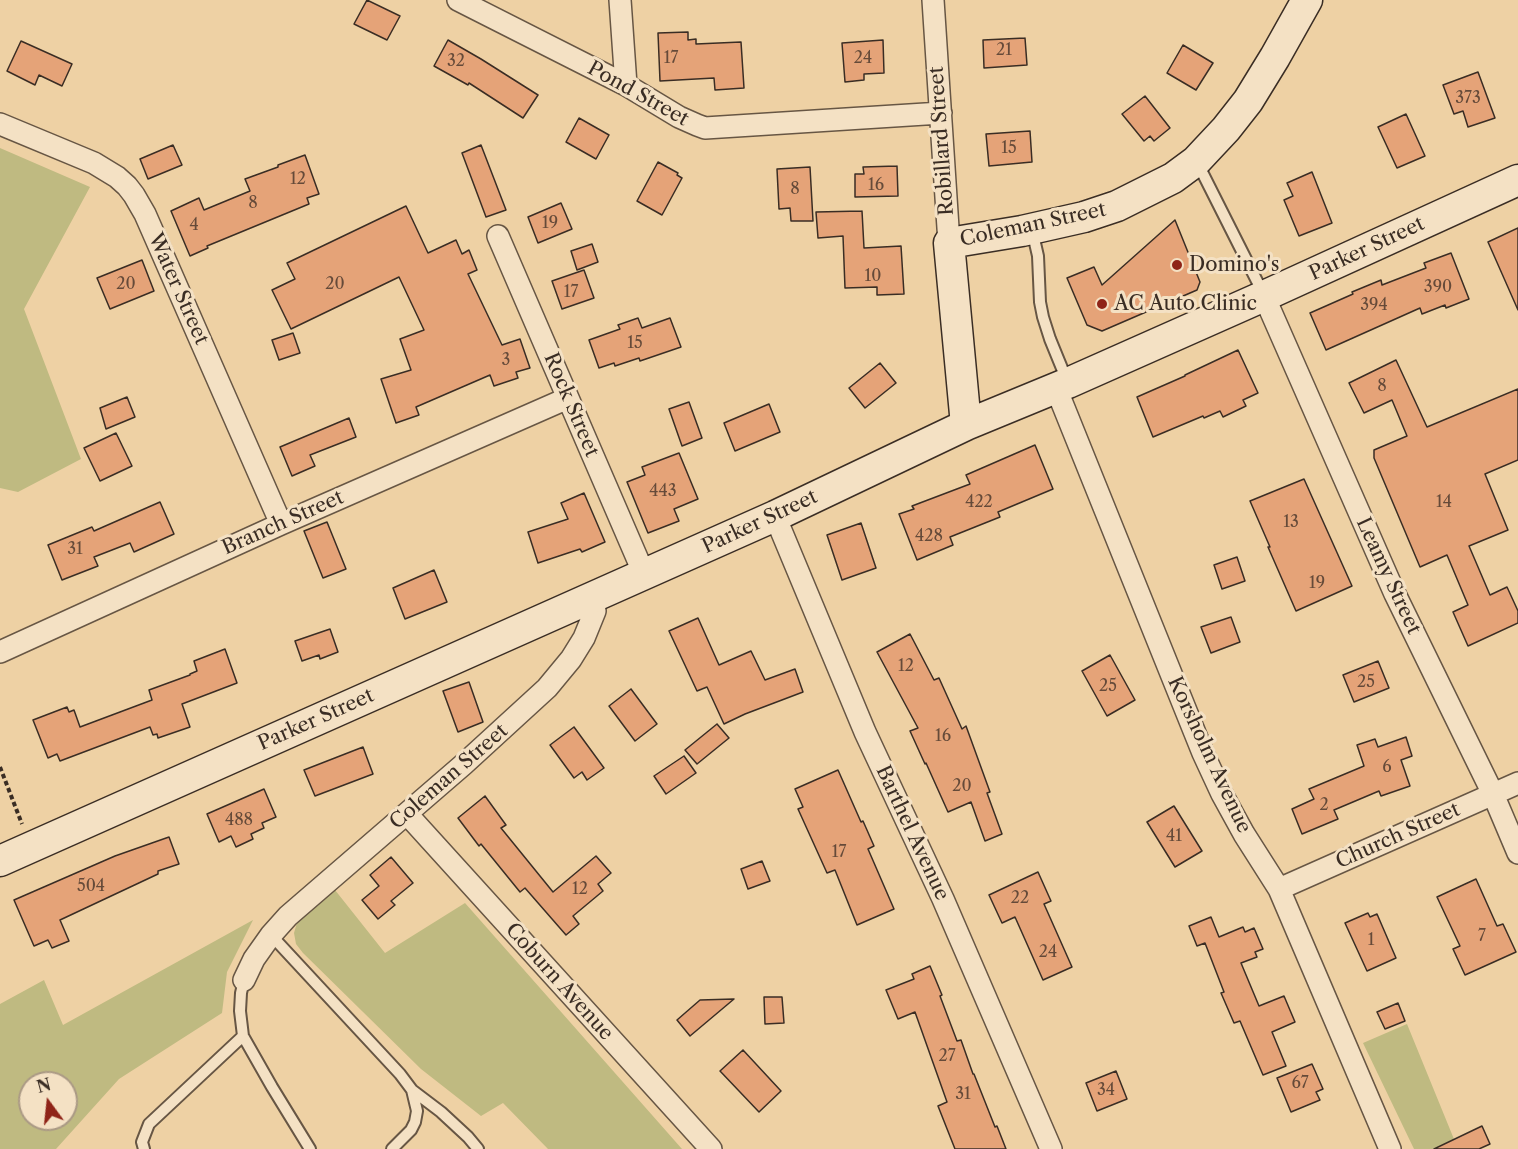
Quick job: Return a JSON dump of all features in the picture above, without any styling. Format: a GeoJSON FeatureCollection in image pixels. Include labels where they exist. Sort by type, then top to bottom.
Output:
{"type":"FeatureCollection","features":[{"type":"Feature","properties":{"kind":"main road","name":"Coleman Street"},"geometry":{"type":"LineString","coordinates":[[949,243],[1032,229],[1084,217],[1117,206],[1173,178],[1196,161],[1248,101],[1307,0]]}},
{"type":"Feature","properties":{"kind":"main road","name":"Parker Street"},"geometry":{"type":"LineString","coordinates":[[0,861],[775,516],[966,425],[1062,386],[1518,180]]}},
{"type":"Feature","properties":{"kind":"main road","name":"Robillard Street"},"geometry":{"type":"LineString","coordinates":[[949,243],[966,425]]}},
{"type":"Feature","properties":{"kind":"street","name":"Pond Street"},"geometry":{"type":"LineString","coordinates":[[458,0],[626,85],[679,117],[705,128],[941,113]]}},
{"type":"Feature","properties":{"kind":"street"},"geometry":{"type":"LineString","coordinates":[[620,0],[626,85]]}},
{"type":"Feature","properties":{"kind":"street","name":"Robillard Street"},"geometry":{"type":"LineString","coordinates":[[933,0],[949,243]]}},
{"type":"Feature","properties":{"kind":"street","name":"Water Street"},"geometry":{"type":"LineString","coordinates":[[0,124],[94,163],[117,177],[134,195],[146,214],[281,524]]}},
{"type":"Feature","properties":{"kind":"street","name":"Rock Street"},"geometry":{"type":"LineString","coordinates":[[498,236],[644,574]]}},
{"type":"Feature","properties":{"kind":"street","name":"Leamy Street"},"geometry":{"type":"LineString","coordinates":[[1264,296],[1395,594],[1493,794],[1518,853]]}},
{"type":"Feature","properties":{"kind":"street","name":"Korsholm Avenue"},"geometry":{"type":"LineString","coordinates":[[1062,386],[1203,753],[1244,834],[1279,889],[1390,1149]]}},
{"type":"Feature","properties":{"kind":"street","name":"Branch Street"},"geometry":{"type":"LineString","coordinates":[[0,652],[281,524],[568,398]]}},
{"type":"Feature","properties":{"kind":"street","name":"Barthel Avenue"},"geometry":{"type":"LineString","coordinates":[[775,516],[865,732],[943,899],[1051,1149]]}},
{"type":"Feature","properties":{"kind":"street","name":"Coleman Street"},"geometry":{"type":"LineString","coordinates":[[244,980],[254,959],[288,916],[511,722],[553,680],[572,659],[584,638],[595,611],[592,597]]}},
{"type":"Feature","properties":{"kind":"street","name":"Church Street"},"geometry":{"type":"LineString","coordinates":[[1279,889],[1518,783]]}},
{"type":"Feature","properties":{"kind":"street","name":"Coburn Avenue"},"geometry":{"type":"LineString","coordinates":[[407,814],[711,1149]]}},
{"type":"Feature","properties":{"kind":"lane"},"geometry":{"type":"LineString","coordinates":[[1196,161],[1264,296]]}},
{"type":"Feature","properties":{"kind":"lane"},"geometry":{"type":"LineString","coordinates":[[1032,229],[1038,256],[1042,310],[1062,386]]}},
{"type":"Feature","properties":{"kind":"lane"},"geometry":{"type":"LineString","coordinates":[[271,935],[400,1074],[412,1090],[441,1112],[478,1149]]}},
{"type":"Feature","properties":{"kind":"lane","name":"Coleman Street"},"geometry":{"type":"LineString","coordinates":[[244,980],[240,1011],[243,1036],[310,1149]]}},
{"type":"Feature","properties":{"kind":"lane"},"geometry":{"type":"LineString","coordinates":[[144,1149],[142,1142],[149,1125],[243,1036]]}},
{"type":"Feature","properties":{"kind":"lane"},"geometry":{"type":"LineString","coordinates":[[392,1149],[411,1130],[415,1122],[417,1111],[412,1090]]}},
{"type":"Feature","properties":{"kind":"path"},"geometry":{"type":"LineString","coordinates":[[0,767],[32,847]]}},
{"type":"Feature","properties":{"kind":"shaded area"},"geometry":{"type":"Polygon","coordinates":[[[0,148],[90,187],[24,309],[81,459],[18,492],[0,488],[0,148]]]}},
{"type":"Feature","properties":{"kind":"shaded area"},"geometry":{"type":"Polygon","coordinates":[[[335,890],[385,953],[465,903],[682,1149],[548,1149],[503,1103],[481,1116],[421,1069],[296,944],[294,933],[298,919],[335,890]]]}},
{"type":"Feature","properties":{"kind":"shaded area"},"geometry":{"type":"Polygon","coordinates":[[[253,920],[227,972],[222,1013],[119,1079],[78,1125],[78,1071],[18,1071],[18,1131],[72,1131],[56,1149],[0,1149],[0,1004],[44,980],[63,1025],[253,920]]]}},
{"type":"Feature","properties":{"kind":"shaded area"},"geometry":{"type":"Polygon","coordinates":[[[1407,1024],[1458,1149],[1414,1149],[1363,1043],[1407,1024]]]}},
{"type":"Feature","properties":{"kind":"building"},"geometry":{"type":"Polygon","coordinates":[[[367,0],[400,16],[387,40],[354,24],[367,0]]]}},
{"type":"Feature","properties":{"kind":"building"},"geometry":{"type":"Polygon","coordinates":[[[688,32],[688,40],[696,39],[696,44],[741,42],[744,88],[715,90],[714,78],[660,81],[658,33],[688,32]]]}},
{"type":"Feature","properties":{"kind":"building"},"geometry":{"type":"Polygon","coordinates":[[[1025,38],[1027,65],[984,68],[983,40],[1025,38]]]}},
{"type":"Feature","properties":{"kind":"building"},"geometry":{"type":"Polygon","coordinates":[[[448,40],[538,95],[523,118],[469,83],[468,85],[434,66],[448,40]]]}},
{"type":"Feature","properties":{"kind":"building"},"geometry":{"type":"Polygon","coordinates":[[[883,40],[884,73],[864,74],[864,80],[845,82],[842,43],[883,40]]]}},
{"type":"Feature","properties":{"kind":"building"},"geometry":{"type":"Polygon","coordinates":[[[21,41],[72,64],[62,86],[39,75],[35,85],[7,71],[21,41]]]}},
{"type":"Feature","properties":{"kind":"building"},"geometry":{"type":"Polygon","coordinates":[[[1183,45],[1213,63],[1196,90],[1167,73],[1183,45]]]}},
{"type":"Feature","properties":{"kind":"building"},"geometry":{"type":"Polygon","coordinates":[[[1478,72],[1495,118],[1468,127],[1463,111],[1454,114],[1443,85],[1478,72]]]}},
{"type":"Feature","properties":{"kind":"building"},"geometry":{"type":"Polygon","coordinates":[[[1145,96],[1170,128],[1154,141],[1150,136],[1144,141],[1122,114],[1145,96]]]}},
{"type":"Feature","properties":{"kind":"building"},"geometry":{"type":"Polygon","coordinates":[[[1406,114],[1425,156],[1397,168],[1378,127],[1406,114]]]}},
{"type":"Feature","properties":{"kind":"building"},"geometry":{"type":"Polygon","coordinates":[[[579,118],[609,135],[596,159],[566,142],[579,118]]]}},
{"type":"Feature","properties":{"kind":"building"},"geometry":{"type":"Polygon","coordinates":[[[1030,131],[1032,162],[989,166],[986,134],[1030,131]]]}},
{"type":"Feature","properties":{"kind":"building"},"geometry":{"type":"Polygon","coordinates":[[[173,145],[182,165],[148,179],[140,159],[173,145]]]}},
{"type":"Feature","properties":{"kind":"building"},"geometry":{"type":"Polygon","coordinates":[[[481,145],[506,210],[486,217],[462,153],[481,145]]]}},
{"type":"Feature","properties":{"kind":"building"},"geometry":{"type":"Polygon","coordinates":[[[305,155],[319,194],[307,198],[309,204],[207,246],[208,248],[190,256],[171,211],[199,198],[204,210],[250,191],[245,179],[305,155]]]}},
{"type":"Feature","properties":{"kind":"building"},"geometry":{"type":"Polygon","coordinates":[[[658,162],[678,173],[677,175],[682,178],[662,215],[637,201],[658,162]]]}},
{"type":"Feature","properties":{"kind":"building"},"geometry":{"type":"Polygon","coordinates":[[[897,166],[898,196],[855,197],[855,174],[864,174],[863,167],[897,166]]]}},
{"type":"Feature","properties":{"kind":"building"},"geometry":{"type":"Polygon","coordinates":[[[810,167],[813,221],[791,221],[790,208],[779,209],[777,169],[810,167]]]}},
{"type":"Feature","properties":{"kind":"building"},"geometry":{"type":"Polygon","coordinates":[[[1312,172],[1332,223],[1299,236],[1284,200],[1293,196],[1287,183],[1312,172]]]}},
{"type":"Feature","properties":{"kind":"building"},"geometry":{"type":"Polygon","coordinates":[[[561,203],[572,229],[538,243],[528,217],[561,203]]]}},
{"type":"Feature","properties":{"kind":"building"},"geometry":{"type":"Polygon","coordinates":[[[406,206],[428,253],[456,240],[462,254],[469,250],[477,270],[468,274],[502,345],[520,339],[530,368],[516,372],[518,378],[494,386],[490,375],[416,407],[419,415],[396,423],[381,379],[411,370],[400,339],[424,330],[399,277],[291,329],[272,290],[295,279],[287,263],[406,206]]]}},
{"type":"Feature","properties":{"kind":"building"},"geometry":{"type":"Polygon","coordinates":[[[862,211],[864,248],[901,246],[904,294],[877,295],[877,287],[845,288],[843,236],[818,238],[816,212],[862,211]]]}},
{"type":"Feature","properties":{"kind":"building"},"geometry":{"type":"Polygon","coordinates":[[[1175,220],[1200,282],[1197,290],[1102,331],[1087,325],[1067,278],[1094,267],[1102,285],[1175,220]]]}},
{"type":"Feature","properties":{"kind":"building"},"geometry":{"type":"Polygon","coordinates":[[[1518,228],[1518,310],[1488,242],[1518,228]]]}},
{"type":"Feature","properties":{"kind":"building"},"geometry":{"type":"Polygon","coordinates":[[[592,244],[598,262],[577,270],[571,251],[592,244]]]}},
{"type":"Feature","properties":{"kind":"building"},"geometry":{"type":"Polygon","coordinates":[[[1451,253],[1469,299],[1422,314],[1420,308],[1326,350],[1310,313],[1381,280],[1382,285],[1426,268],[1424,263],[1451,253]]]}},
{"type":"Feature","properties":{"kind":"building"},"geometry":{"type":"Polygon","coordinates":[[[142,260],[154,291],[110,309],[97,278],[142,260]]]}},
{"type":"Feature","properties":{"kind":"building"},"geometry":{"type":"Polygon","coordinates":[[[584,270],[594,298],[562,309],[552,281],[584,270]]]}},
{"type":"Feature","properties":{"kind":"building"},"geometry":{"type":"Polygon","coordinates":[[[638,318],[642,328],[670,318],[681,347],[640,361],[639,358],[615,366],[614,363],[599,368],[589,340],[620,329],[618,325],[638,318]]]}},
{"type":"Feature","properties":{"kind":"building"},"geometry":{"type":"Polygon","coordinates":[[[293,333],[300,353],[279,360],[272,340],[293,333]]]}},
{"type":"Feature","properties":{"kind":"building"},"geometry":{"type":"Polygon","coordinates":[[[1238,350],[1258,393],[1243,400],[1246,406],[1223,417],[1220,411],[1204,418],[1203,416],[1153,437],[1137,397],[1238,350]]]}},
{"type":"Feature","properties":{"kind":"building"},"geometry":{"type":"Polygon","coordinates":[[[1396,360],[1427,427],[1518,389],[1518,460],[1485,474],[1508,530],[1469,546],[1490,595],[1507,587],[1518,611],[1518,623],[1468,646],[1453,612],[1468,605],[1447,555],[1420,567],[1374,458],[1374,450],[1407,436],[1392,400],[1364,413],[1349,383],[1396,360]]]}},
{"type":"Feature","properties":{"kind":"building"},"geometry":{"type":"Polygon","coordinates":[[[880,363],[896,383],[865,408],[849,388],[880,363]]]}},
{"type":"Feature","properties":{"kind":"building"},"geometry":{"type":"Polygon","coordinates":[[[127,397],[135,417],[106,429],[100,408],[127,397]]]}},
{"type":"Feature","properties":{"kind":"building"},"geometry":{"type":"Polygon","coordinates":[[[689,402],[702,438],[682,446],[669,409],[689,402]]]}},
{"type":"Feature","properties":{"kind":"building"},"geometry":{"type":"Polygon","coordinates":[[[769,404],[780,432],[735,451],[724,423],[769,404]]]}},
{"type":"Feature","properties":{"kind":"building"},"geometry":{"type":"Polygon","coordinates":[[[349,418],[356,437],[310,455],[315,466],[292,476],[280,447],[349,418]]]}},
{"type":"Feature","properties":{"kind":"building"},"geometry":{"type":"Polygon","coordinates":[[[116,433],[132,466],[100,481],[84,448],[116,433]]]}},
{"type":"Feature","properties":{"kind":"building"},"geometry":{"type":"Polygon","coordinates":[[[1035,445],[1053,489],[998,512],[1000,517],[950,537],[953,545],[917,560],[899,514],[914,509],[912,506],[970,484],[966,475],[1035,445]]]}},
{"type":"Feature","properties":{"kind":"building"},"geometry":{"type":"Polygon","coordinates":[[[679,453],[698,499],[674,509],[679,521],[648,533],[627,482],[645,475],[642,467],[679,453]]]}},
{"type":"Feature","properties":{"kind":"building"},"geometry":{"type":"Polygon","coordinates":[[[1304,479],[1352,586],[1296,611],[1250,501],[1304,479]]]}},
{"type":"Feature","properties":{"kind":"building"},"geometry":{"type":"Polygon","coordinates":[[[584,493],[605,542],[582,552],[580,549],[538,563],[528,532],[568,519],[561,503],[584,493]]]}},
{"type":"Feature","properties":{"kind":"building"},"geometry":{"type":"Polygon","coordinates":[[[160,502],[174,534],[134,552],[130,543],[94,557],[98,566],[62,580],[48,545],[92,527],[94,531],[160,502]]]}},
{"type":"Feature","properties":{"kind":"building"},"geometry":{"type":"Polygon","coordinates":[[[327,522],[346,569],[323,578],[304,531],[327,522]]]}},
{"type":"Feature","properties":{"kind":"building"},"geometry":{"type":"Polygon","coordinates":[[[861,523],[876,568],[842,580],[827,535],[861,523]]]}},
{"type":"Feature","properties":{"kind":"building"},"geometry":{"type":"Polygon","coordinates":[[[1237,557],[1245,581],[1222,589],[1214,565],[1237,557]]]}},
{"type":"Feature","properties":{"kind":"building"},"geometry":{"type":"Polygon","coordinates":[[[434,570],[447,602],[405,619],[393,588],[434,570]]]}},
{"type":"Feature","properties":{"kind":"building"},"geometry":{"type":"Polygon","coordinates":[[[1231,617],[1240,642],[1211,653],[1201,627],[1231,617]]]}},
{"type":"Feature","properties":{"kind":"building"},"geometry":{"type":"Polygon","coordinates":[[[698,618],[719,665],[751,651],[765,680],[795,669],[803,692],[724,724],[707,687],[697,691],[669,631],[698,618]]]}},
{"type":"Feature","properties":{"kind":"building"},"geometry":{"type":"Polygon","coordinates":[[[330,629],[338,652],[320,659],[319,655],[302,661],[295,641],[330,629]]]}},
{"type":"Feature","properties":{"kind":"building"},"geometry":{"type":"Polygon","coordinates":[[[910,634],[934,680],[939,678],[962,729],[966,726],[990,792],[987,793],[1002,834],[985,841],[971,802],[948,812],[910,731],[918,728],[877,652],[910,634]]]}},
{"type":"Feature","properties":{"kind":"building"},"geometry":{"type":"Polygon","coordinates":[[[225,649],[237,683],[182,704],[190,727],[158,738],[157,734],[153,735],[150,727],[60,761],[57,754],[48,758],[33,720],[67,707],[69,712],[74,710],[80,727],[152,700],[149,690],[190,675],[197,671],[194,661],[225,649]]]}},
{"type":"Feature","properties":{"kind":"building"},"geometry":{"type":"Polygon","coordinates":[[[1110,655],[1135,700],[1107,716],[1082,671],[1110,655]]]}},
{"type":"Feature","properties":{"kind":"building"},"geometry":{"type":"Polygon","coordinates":[[[1378,661],[1389,688],[1354,702],[1343,675],[1378,661]]]}},
{"type":"Feature","properties":{"kind":"building"},"geometry":{"type":"Polygon","coordinates":[[[469,682],[483,722],[458,732],[443,691],[469,682]]]}},
{"type":"Feature","properties":{"kind":"building"},"geometry":{"type":"Polygon","coordinates":[[[631,689],[657,724],[635,741],[609,706],[631,689]]]}},
{"type":"Feature","properties":{"kind":"building"},"geometry":{"type":"Polygon","coordinates":[[[717,724],[729,738],[697,764],[685,750],[717,724]]]}},
{"type":"Feature","properties":{"kind":"building"},"geometry":{"type":"Polygon","coordinates":[[[574,727],[604,768],[587,780],[582,772],[574,778],[550,745],[574,727]]]}},
{"type":"Feature","properties":{"kind":"building"},"geometry":{"type":"Polygon","coordinates":[[[1406,737],[1412,756],[1401,760],[1410,786],[1381,796],[1379,791],[1334,810],[1338,819],[1302,834],[1292,809],[1314,799],[1309,789],[1364,766],[1357,745],[1375,739],[1378,747],[1406,737]]]}},
{"type":"Feature","properties":{"kind":"building"},"geometry":{"type":"Polygon","coordinates":[[[363,747],[373,774],[315,796],[304,770],[363,747]]]}},
{"type":"Feature","properties":{"kind":"building"},"geometry":{"type":"Polygon","coordinates":[[[684,756],[696,773],[666,794],[654,776],[684,756]]]}},
{"type":"Feature","properties":{"kind":"building"},"geometry":{"type":"Polygon","coordinates":[[[838,770],[874,846],[868,849],[894,909],[857,925],[835,870],[827,873],[798,809],[803,807],[795,789],[838,770]]]}},
{"type":"Feature","properties":{"kind":"building"},"geometry":{"type":"Polygon","coordinates":[[[264,789],[276,817],[262,823],[264,828],[251,834],[253,839],[236,847],[231,836],[219,842],[207,814],[264,789]]]}},
{"type":"Feature","properties":{"kind":"building"},"geometry":{"type":"Polygon","coordinates":[[[485,796],[506,825],[501,828],[553,892],[596,856],[611,873],[598,884],[603,891],[573,916],[579,924],[566,935],[525,888],[520,892],[481,844],[479,846],[458,818],[485,796]]]}},
{"type":"Feature","properties":{"kind":"building"},"geometry":{"type":"Polygon","coordinates":[[[1174,806],[1202,851],[1175,867],[1147,822],[1174,806]]]}},
{"type":"Feature","properties":{"kind":"building"},"geometry":{"type":"Polygon","coordinates":[[[169,837],[179,864],[158,871],[158,874],[60,920],[69,941],[52,948],[48,940],[34,946],[14,900],[115,856],[169,837]]]}},
{"type":"Feature","properties":{"kind":"building"},"geometry":{"type":"Polygon","coordinates":[[[391,857],[413,883],[391,901],[395,905],[378,919],[362,900],[379,886],[370,875],[391,857]]]}},
{"type":"Feature","properties":{"kind":"building"},"geometry":{"type":"Polygon","coordinates":[[[762,861],[770,881],[748,889],[741,869],[762,861]]]}},
{"type":"Feature","properties":{"kind":"building"},"geometry":{"type":"Polygon","coordinates":[[[1038,872],[1051,901],[1044,904],[1072,967],[1043,980],[1015,917],[1002,923],[989,895],[1038,872]]]}},
{"type":"Feature","properties":{"kind":"building"},"geometry":{"type":"Polygon","coordinates":[[[1476,879],[1497,926],[1503,924],[1516,952],[1465,975],[1453,949],[1460,946],[1437,897],[1476,879]]]}},
{"type":"Feature","properties":{"kind":"building"},"geometry":{"type":"Polygon","coordinates":[[[1368,913],[1370,917],[1377,914],[1396,958],[1367,971],[1345,923],[1368,913]]]}},
{"type":"Feature","properties":{"kind":"building"},"geometry":{"type":"Polygon","coordinates":[[[1211,917],[1219,937],[1243,927],[1245,932],[1254,928],[1263,949],[1255,952],[1257,957],[1241,963],[1259,1006],[1284,996],[1295,1022],[1272,1032],[1286,1066],[1263,1075],[1240,1021],[1234,1023],[1221,993],[1224,992],[1205,943],[1197,946],[1189,926],[1211,917]]]}},
{"type":"Feature","properties":{"kind":"building"},"geometry":{"type":"Polygon","coordinates":[[[930,966],[957,1041],[961,1040],[973,1074],[1006,1149],[955,1149],[938,1106],[947,1102],[915,1012],[898,1019],[886,990],[914,979],[912,974],[930,966]]]}},
{"type":"Feature","properties":{"kind":"building"},"geometry":{"type":"Polygon","coordinates":[[[764,997],[782,997],[784,1023],[765,1024],[764,997]]]}},
{"type":"Feature","properties":{"kind":"building"},"geometry":{"type":"Polygon","coordinates":[[[734,999],[690,1036],[677,1020],[700,1000],[734,999]]]}},
{"type":"Feature","properties":{"kind":"building"},"geometry":{"type":"Polygon","coordinates":[[[1398,1003],[1405,1021],[1385,1029],[1377,1012],[1398,1003]]]}},
{"type":"Feature","properties":{"kind":"building"},"geometry":{"type":"Polygon","coordinates":[[[743,1050],[781,1091],[759,1112],[720,1071],[743,1050]]]}},
{"type":"Feature","properties":{"kind":"building"},"geometry":{"type":"Polygon","coordinates":[[[1312,1064],[1323,1089],[1316,1092],[1320,1100],[1291,1112],[1277,1078],[1312,1064]]]}},
{"type":"Feature","properties":{"kind":"building"},"geometry":{"type":"Polygon","coordinates":[[[1116,1071],[1127,1099],[1097,1111],[1086,1083],[1116,1071]]]}},
{"type":"Feature","properties":{"kind":"building"},"geometry":{"type":"Polygon","coordinates":[[[1482,1126],[1490,1144],[1479,1149],[1434,1149],[1482,1126]]]}},
{"type":"Feature","properties":{"kind":"place","name":"Domino's"},"geometry":{"type":"Point","coordinates":[1177,265]}},
{"type":"Feature","properties":{"kind":"place","name":"AC Auto Clinic"},"geometry":{"type":"Point","coordinates":[1102,304]}}]}
